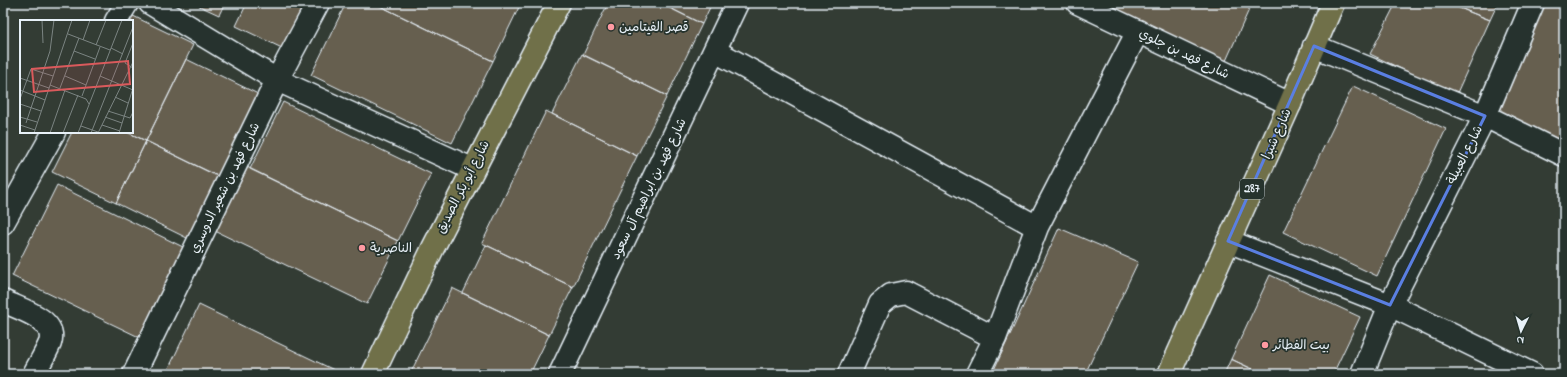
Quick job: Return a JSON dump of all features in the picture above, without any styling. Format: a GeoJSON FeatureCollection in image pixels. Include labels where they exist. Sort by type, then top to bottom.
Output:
{"type":"FeatureCollection","features":[{"type":"Feature","properties":{"kind":"main road","name":"شارع أبو بكر الصديق"},"geometry":{"type":"LineString","coordinates":[[373,374],[432,248],[559,3]]}},
{"type":"Feature","properties":{"kind":"main road","name":"شارع شبرا"},"geometry":{"type":"LineString","coordinates":[[1169,374],[1290,104],[1333,3]]}},
{"type":"Feature","properties":{"kind":"street"},"geometry":{"type":"LineString","coordinates":[[117,20],[126,3]]}},
{"type":"Feature","properties":{"kind":"street"},"geometry":{"type":"LineString","coordinates":[[150,3],[277,80],[472,169]]}},
{"type":"Feature","properties":{"kind":"street","name":"شارع فهد بن شعير الدوسري"},"geometry":{"type":"LineString","coordinates":[[134,374],[277,80],[318,3]]}},
{"type":"Feature","properties":{"kind":"street","name":"شارع فهد بن ابراهيم آل سعود"},"geometry":{"type":"LineString","coordinates":[[560,374],[738,3]]}},
{"type":"Feature","properties":{"kind":"street","name":"شارع فهد بن جلوي"},"geometry":{"type":"LineString","coordinates":[[1078,3],[1290,104]]}},
{"type":"Feature","properties":{"kind":"street","name":"شارع العبيلة"},"geometry":{"type":"LineString","coordinates":[[1362,374],[1390,305],[1485,116],[1533,3]]}},
{"type":"Feature","properties":{"kind":"street"},"geometry":{"type":"LineString","coordinates":[[977,374],[995,338],[1037,227],[1138,31]]}},
{"type":"Feature","properties":{"kind":"street"},"geometry":{"type":"LineString","coordinates":[[1314,46],[1485,116],[1564,155]]}},
{"type":"Feature","properties":{"kind":"street"},"geometry":{"type":"LineString","coordinates":[[715,52],[1037,227]]}},
{"type":"Feature","properties":{"kind":"street"},"geometry":{"type":"LineString","coordinates":[[3,223],[53,133]]}},
{"type":"Feature","properties":{"kind":"street"},"geometry":{"type":"LineString","coordinates":[[1228,241],[1390,305],[1532,374]]}},
{"type":"Feature","properties":{"kind":"street"},"geometry":{"type":"LineString","coordinates":[[849,374],[880,304],[891,295],[906,292],[995,338]]}},
{"type":"Feature","properties":{"kind":"street"},"geometry":{"type":"LineString","coordinates":[[3,301],[41,318],[49,328],[51,341],[34,374]]}},
{"type":"Feature","properties":{"kind":"highlighted area"},"geometry":{"type":"Polygon","coordinates":[[[1314,46],[1485,116],[1390,305],[1228,241],[1314,46]]]}},
{"type":"Feature","properties":{"kind":"building"},"geometry":{"type":"Polygon","coordinates":[[[193,3],[225,3],[219,15],[193,3]]]}},
{"type":"Feature","properties":{"kind":"building"},"geometry":{"type":"Polygon","coordinates":[[[247,3],[307,3],[284,49],[236,26],[247,3]]]}},
{"type":"Feature","properties":{"kind":"building"},"geometry":{"type":"Polygon","coordinates":[[[346,3],[374,3],[493,61],[452,143],[311,75],[346,3]]]}},
{"type":"Feature","properties":{"kind":"building"},"geometry":{"type":"Polygon","coordinates":[[[374,3],[521,3],[493,61],[374,3]]]}},
{"type":"Feature","properties":{"kind":"building"},"geometry":{"type":"Polygon","coordinates":[[[608,3],[660,3],[702,24],[667,96],[583,55],[608,3]]]}},
{"type":"Feature","properties":{"kind":"building"},"geometry":{"type":"Polygon","coordinates":[[[660,3],[712,3],[702,24],[660,3]]]}},
{"type":"Feature","properties":{"kind":"building"},"geometry":{"type":"Polygon","coordinates":[[[1093,3],[1252,3],[1225,63],[1093,3]]]}},
{"type":"Feature","properties":{"kind":"building"},"geometry":{"type":"Polygon","coordinates":[[[1396,3],[1447,3],[1490,20],[1456,95],[1370,54],[1396,3]]]}},
{"type":"Feature","properties":{"kind":"building"},"geometry":{"type":"Polygon","coordinates":[[[1447,3],[1498,3],[1490,20],[1447,3]]]}},
{"type":"Feature","properties":{"kind":"building"},"geometry":{"type":"Polygon","coordinates":[[[1541,3],[1564,3],[1564,145],[1491,110],[1541,3]]]}},
{"type":"Feature","properties":{"kind":"building"},"geometry":{"type":"Polygon","coordinates":[[[129,14],[193,45],[146,141],[129,133],[133,133],[133,20],[126,20],[129,14]]]}},
{"type":"Feature","properties":{"kind":"building"},"geometry":{"type":"Polygon","coordinates":[[[582,54],[667,96],[637,156],[552,114],[582,54]]]}},
{"type":"Feature","properties":{"kind":"building"},"geometry":{"type":"Polygon","coordinates":[[[186,59],[258,94],[218,176],[146,141],[186,59]]]}},
{"type":"Feature","properties":{"kind":"building"},"geometry":{"type":"Polygon","coordinates":[[[1353,86],[1446,129],[1377,276],[1283,232],[1353,86]]]}},
{"type":"Feature","properties":{"kind":"building"},"geometry":{"type":"Polygon","coordinates":[[[283,102],[431,174],[398,241],[250,169],[283,102]]]}},
{"type":"Feature","properties":{"kind":"building"},"geometry":{"type":"Polygon","coordinates":[[[546,111],[637,156],[573,287],[482,243],[546,111]]]}},
{"type":"Feature","properties":{"kind":"building"},"geometry":{"type":"Polygon","coordinates":[[[72,133],[129,133],[146,141],[116,203],[52,172],[72,133]]]}},
{"type":"Feature","properties":{"kind":"building"},"geometry":{"type":"Polygon","coordinates":[[[146,141],[221,178],[191,240],[116,203],[146,141]]]}},
{"type":"Feature","properties":{"kind":"building"},"geometry":{"type":"Polygon","coordinates":[[[247,167],[398,241],[367,304],[215,231],[247,167]]]}},
{"type":"Feature","properties":{"kind":"building"},"geometry":{"type":"Polygon","coordinates":[[[57,185],[185,248],[141,338],[12,276],[57,185]]]}},
{"type":"Feature","properties":{"kind":"building"},"geometry":{"type":"Polygon","coordinates":[[[1059,228],[1138,262],[1085,374],[992,374],[1059,228]]]}},
{"type":"Feature","properties":{"kind":"building"},"geometry":{"type":"Polygon","coordinates":[[[486,245],[573,287],[549,335],[463,293],[486,245]]]}},
{"type":"Feature","properties":{"kind":"building"},"geometry":{"type":"Polygon","coordinates":[[[1270,275],[1360,317],[1333,374],[1263,374],[1231,359],[1270,275]]]}},
{"type":"Feature","properties":{"kind":"building"},"geometry":{"type":"Polygon","coordinates":[[[452,288],[549,335],[530,374],[410,374],[452,288]]]}},
{"type":"Feature","properties":{"kind":"building"},"geometry":{"type":"Polygon","coordinates":[[[199,305],[334,370],[332,374],[166,374],[199,305]]]}},
{"type":"Feature","properties":{"kind":"building"},"geometry":{"type":"Polygon","coordinates":[[[1231,359],[1263,374],[1224,374],[1231,359]]]}},
{"type":"Feature","properties":{"kind":"place","name":"قصر الفيتامين"},"geometry":{"type":"Point","coordinates":[611,27]}},
{"type":"Feature","properties":{"kind":"place","name":"الناصرية"},"geometry":{"type":"Point","coordinates":[362,248]}},
{"type":"Feature","properties":{"kind":"place","name":"بيت الفطائر"},"geometry":{"type":"Point","coordinates":[1265,345]}}]}
